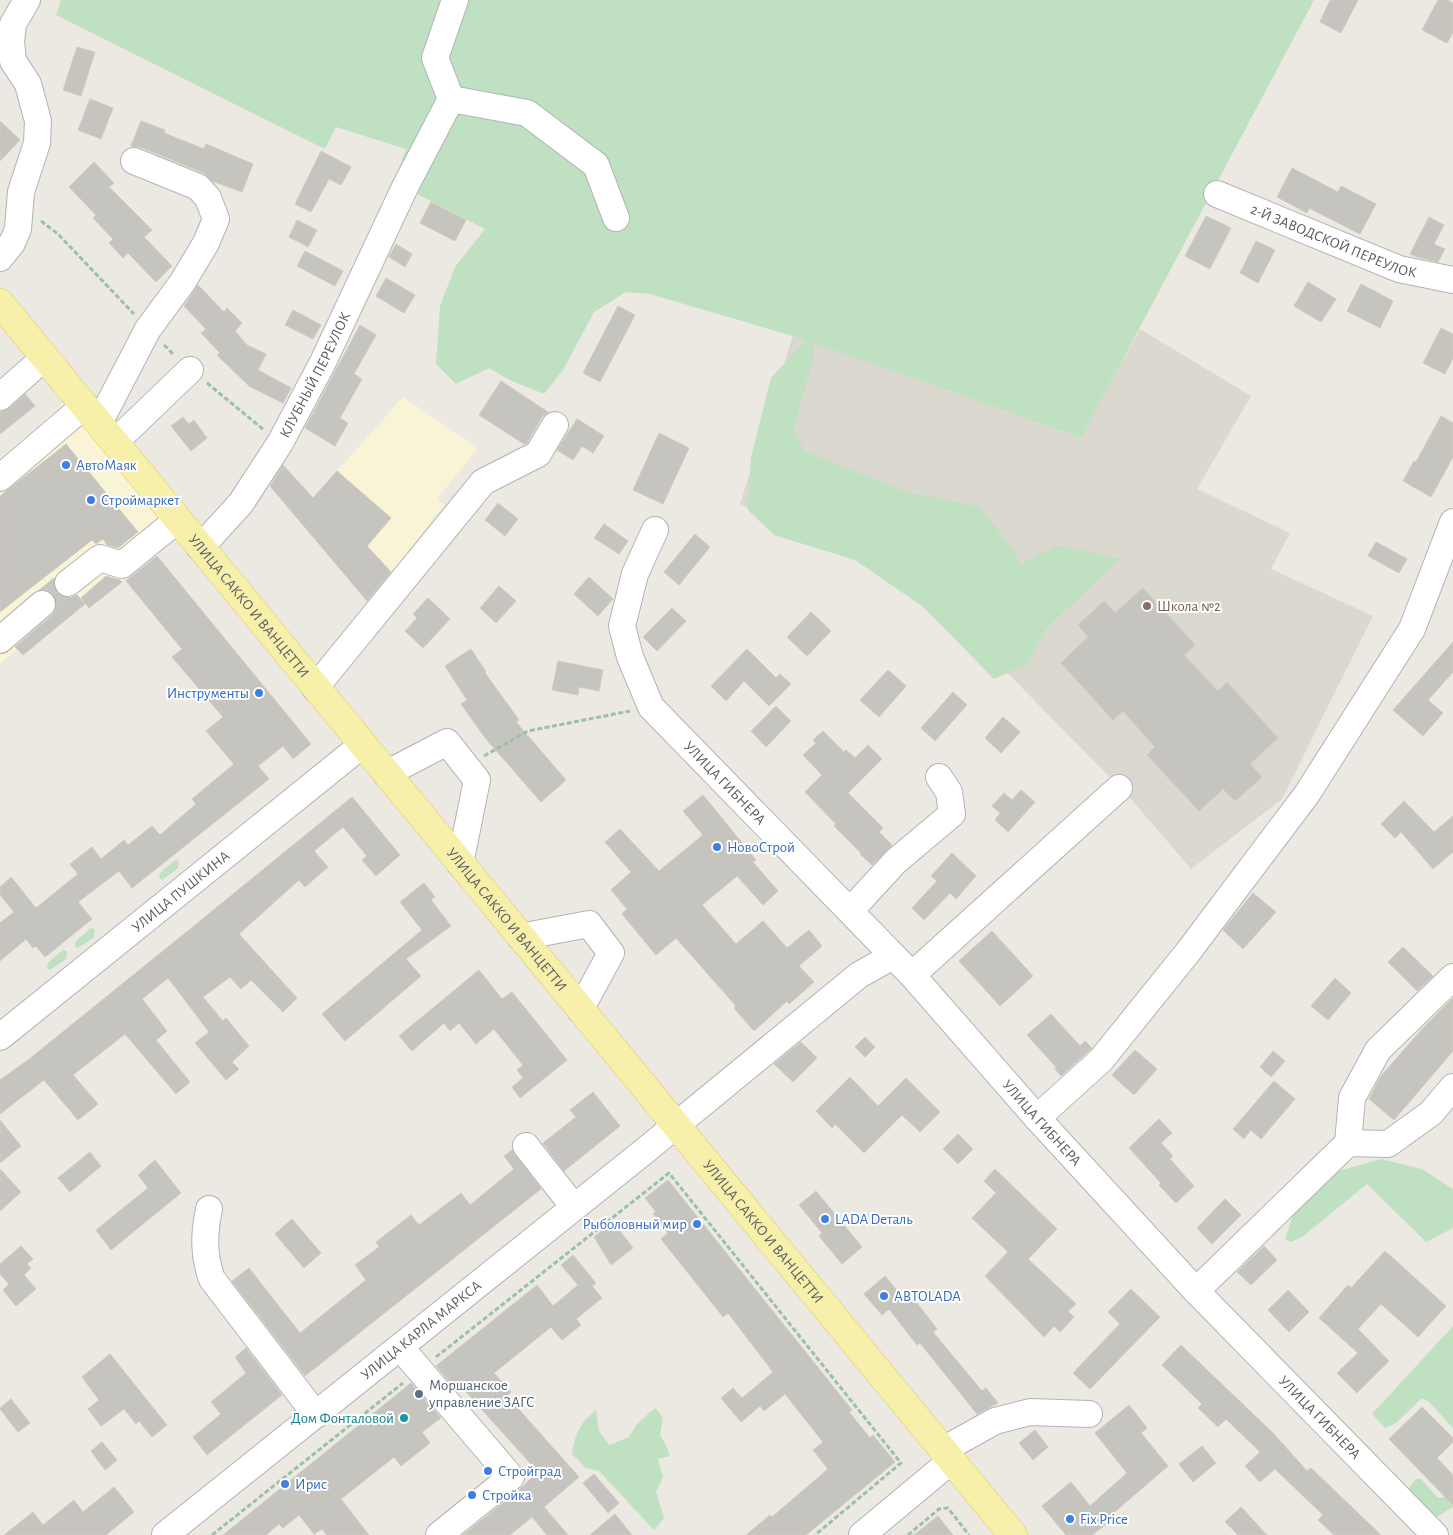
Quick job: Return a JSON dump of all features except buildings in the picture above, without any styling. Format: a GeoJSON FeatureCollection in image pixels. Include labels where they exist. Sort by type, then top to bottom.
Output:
{"type":"FeatureCollection","features":[{"type":"Feature","properties":{"kind":"main road","name":"УЛИЦА САККО И ВАНЦЕТТИ"},"geometry":{"type":"LineString","coordinates":[[0,304],[1013,1535]]}},
{"type":"Feature","properties":{"kind":"street"},"geometry":{"type":"LineString","coordinates":[[0,258],[12,243],[18,229],[21,192],[36,143],[38,121],[28,84],[14,61],[11,42],[14,24],[26,0]]}},
{"type":"Feature","properties":{"kind":"street"},"geometry":{"type":"LineString","coordinates":[[455,0],[435,58],[451,98],[527,113],[596,165],[616,218]]}},
{"type":"Feature","properties":{"kind":"street","name":"КЛУБНЫЙ ПЕРЕУЛОК"},"geometry":{"type":"LineString","coordinates":[[200,548],[241,503],[280,443],[323,362],[405,187],[451,98]]}},
{"type":"Feature","properties":{"kind":"street"},"geometry":{"type":"LineString","coordinates":[[99,423],[148,329],[182,283],[206,243],[216,219],[208,198],[198,187],[134,161]]}},
{"type":"Feature","properties":{"kind":"street","name":"2-Й ЗАВОДСКОЙ ПЕРЕУЛОК"},"geometry":{"type":"LineString","coordinates":[[1217,194],[1399,269],[1453,280]]}},
{"type":"Feature","properties":{"kind":"street"},"geometry":{"type":"LineString","coordinates":[[0,397],[45,357]]}},
{"type":"Feature","properties":{"kind":"street"},"geometry":{"type":"LineString","coordinates":[[0,478],[190,370]]}},
{"type":"Feature","properties":{"kind":"street"},"geometry":{"type":"LineString","coordinates":[[315,688],[483,482],[538,454],[556,424]]}},
{"type":"Feature","properties":{"kind":"street"},"geometry":{"type":"LineString","coordinates":[[68,583],[100,558],[122,566],[177,520]]}},
{"type":"Feature","properties":{"kind":"street"},"geometry":{"type":"LineString","coordinates":[[1037,1118],[1101,1060],[1188,952],[1307,794],[1412,629],[1453,522]]}},
{"type":"Feature","properties":{"kind":"street"},"geometry":{"type":"LineString","coordinates":[[651,707],[630,657],[622,626],[635,574],[655,530]]}},
{"type":"Feature","properties":{"kind":"street"},"geometry":{"type":"LineString","coordinates":[[0,640],[42,604]]}},
{"type":"Feature","properties":{"kind":"street","name":"УЛИЦА ГИБНЕРА"},"geometry":{"type":"LineString","coordinates":[[651,707],[912,975],[1037,1118],[1196,1291],[1436,1535]]}},
{"type":"Feature","properties":{"kind":"street"},"geometry":{"type":"LineString","coordinates":[[386,774],[447,742],[477,780],[460,864]]}},
{"type":"Feature","properties":{"kind":"street","name":"УЛИЦА ПУШКИНА"},"geometry":{"type":"LineString","coordinates":[[0,1036],[362,746]]}},
{"type":"Feature","properties":{"kind":"street"},"geometry":{"type":"LineString","coordinates":[[850,911],[896,862],[952,814],[949,792],[939,777]]}},
{"type":"Feature","properties":{"kind":"street"},"geometry":{"type":"LineString","coordinates":[[912,975],[1119,788]]}},
{"type":"Feature","properties":{"kind":"street"},"geometry":{"type":"LineString","coordinates":[[520,937],[589,924],[611,953],[580,1010]]}},
{"type":"Feature","properties":{"kind":"street","name":"УЛИЦА КАРЛА МАРКСА"},"geometry":{"type":"LineString","coordinates":[[165,1535],[676,1125],[859,975],[893,956]]}},
{"type":"Feature","properties":{"kind":"street"},"geometry":{"type":"LineString","coordinates":[[1196,1291],[1348,1143],[1352,1098],[1378,1050],[1453,977]]}},
{"type":"Feature","properties":{"kind":"street"},"geometry":{"type":"LineString","coordinates":[[1348,1143],[1388,1144],[1432,1113],[1453,1087]]}},
{"type":"Feature","properties":{"kind":"street"},"geometry":{"type":"LineString","coordinates":[[526,1146],[574,1207]]}},
{"type":"Feature","properties":{"kind":"street"},"geometry":{"type":"LineString","coordinates":[[209,1209],[204,1250],[207,1267],[212,1279],[316,1415]]}},
{"type":"Feature","properties":{"kind":"street"},"geometry":{"type":"LineString","coordinates":[[400,1347],[511,1477],[438,1535]]}},
{"type":"Feature","properties":{"kind":"street"},"geometry":{"type":"LineString","coordinates":[[862,1535],[947,1455],[994,1421],[1030,1412],[1089,1414]]}},
{"type":"Feature","properties":{"kind":"path"},"geometry":{"type":"LineString","coordinates":[[466,766],[528,731],[651,707]]}},
{"type":"Feature","properties":{"kind":"path"},"geometry":{"type":"LineString","coordinates":[[212,1535],[669,1173],[901,1463],[815,1535]]}},
{"type":"Feature","properties":{"kind":"path"},"geometry":{"type":"LineString","coordinates":[[908,1535],[939,1509],[948,1508],[970,1535]]}},
{"type":"Feature","properties":{"kind":"shaded area","name":"Школа №2"},"geometry":{"type":"Polygon","coordinates":[[[1140,329],[1251,396],[1197,489],[1290,533],[1271,569],[1373,616],[1282,799],[1191,869],[1131,799],[932,596],[740,504],[793,335],[1080,438],[1140,329]]]}},
{"type":"Feature","properties":{"kind":"shaded area"},"geometry":{"type":"Polygon","coordinates":[[[403,397],[478,448],[437,499],[444,505],[368,603],[268,484],[283,465],[313,498],[403,397]]]}},
{"type":"Feature","properties":{"kind":"shaded area"},"geometry":{"type":"Polygon","coordinates":[[[64,403],[176,538],[88,608],[85,605],[23,655],[17,649],[0,664],[0,459],[64,403]]]}},
{"type":"Feature","properties":{"kind":"green space"},"geometry":{"type":"Polygon","coordinates":[[[61,0],[1314,0],[1081,438],[811,342],[815,350],[794,430],[805,451],[904,491],[980,507],[1008,543],[1021,564],[1057,545],[1120,559],[1046,629],[1027,664],[994,679],[922,606],[855,560],[774,535],[748,510],[751,458],[771,378],[806,340],[650,294],[626,292],[594,312],[563,370],[544,394],[510,380],[489,368],[456,384],[436,364],[440,306],[455,267],[485,229],[394,182],[406,149],[336,127],[325,149],[56,15],[61,0]]]}},
{"type":"Feature","properties":{"kind":"green space"},"geometry":{"type":"Polygon","coordinates":[[[175,860],[179,861],[178,868],[162,880],[159,877],[160,873],[175,860]]]}},
{"type":"Feature","properties":{"kind":"green space"},"geometry":{"type":"Polygon","coordinates":[[[91,928],[95,929],[94,937],[78,948],[75,946],[76,941],[91,928]]]}},
{"type":"Feature","properties":{"kind":"green space"},"geometry":{"type":"Polygon","coordinates":[[[63,950],[67,951],[66,959],[50,970],[47,968],[48,963],[63,950]]]}},
{"type":"Feature","properties":{"kind":"green space"},"geometry":{"type":"Polygon","coordinates":[[[1381,1159],[1422,1169],[1453,1189],[1453,1228],[1426,1242],[1367,1184],[1302,1237],[1291,1242],[1285,1239],[1293,1215],[1331,1173],[1381,1159]]]}},
{"type":"Feature","properties":{"kind":"green space"},"geometry":{"type":"Polygon","coordinates":[[[1453,1326],[1453,1428],[1429,1402],[1422,1398],[1396,1423],[1385,1428],[1372,1414],[1453,1326]]]}},
{"type":"Feature","properties":{"kind":"green space"},"geometry":{"type":"Polygon","coordinates":[[[655,1408],[663,1418],[660,1435],[670,1456],[658,1459],[663,1477],[656,1492],[664,1518],[654,1530],[599,1471],[586,1468],[572,1454],[579,1429],[596,1410],[599,1431],[609,1445],[629,1437],[637,1424],[655,1408]]]}},
{"type":"Feature","properties":{"kind":"green space"},"geometry":{"type":"Polygon","coordinates":[[[1416,1479],[1421,1479],[1438,1498],[1444,1497],[1453,1490],[1453,1507],[1433,1519],[1412,1501],[1408,1489],[1416,1479]]]}},
{"type":"Feature","properties":{"kind":"tunnel"},"geometry":{"type":"LineString","coordinates":[[42,604],[68,583]]}},
{"type":"Feature","properties":{"kind":"place","name":"АвтоМаяк"},"geometry":{"type":"Point","coordinates":[66,465]}},
{"type":"Feature","properties":{"kind":"place","name":"Строймаркет"},"geometry":{"type":"Point","coordinates":[91,500]}},
{"type":"Feature","properties":{"kind":"place","name":"Школа №2"},"geometry":{"type":"Point","coordinates":[1147,606]}},
{"type":"Feature","properties":{"kind":"place","name":"Инструменты"},"geometry":{"type":"Point","coordinates":[259,693]}},
{"type":"Feature","properties":{"kind":"place","name":"НовоСтрой"},"geometry":{"type":"Point","coordinates":[717,847]}},
{"type":"Feature","properties":{"kind":"place","name":"LADA Dеталь"},"geometry":{"type":"Point","coordinates":[825,1219]}},
{"type":"Feature","properties":{"kind":"place","name":"Рыболовный мир"},"geometry":{"type":"Point","coordinates":[697,1224]}},
{"type":"Feature","properties":{"kind":"place","name":"АВТОLADA"},"geometry":{"type":"Point","coordinates":[884,1296]}},
{"type":"Feature","properties":{"kind":"place","name":"Моршанское управление ЗАГС"},"geometry":{"type":"Point","coordinates":[419,1394]}},
{"type":"Feature","properties":{"kind":"place","name":"Дом Фонталовой"},"geometry":{"type":"Point","coordinates":[404,1418]}},
{"type":"Feature","properties":{"kind":"place","name":"Стройград"},"geometry":{"type":"Point","coordinates":[488,1471]}},
{"type":"Feature","properties":{"kind":"place","name":"Ирис"},"geometry":{"type":"Point","coordinates":[285,1484]}},
{"type":"Feature","properties":{"kind":"place","name":"Стройка"},"geometry":{"type":"Point","coordinates":[472,1495]}},
{"type":"Feature","properties":{"kind":"place","name":"Fix Price"},"geometry":{"type":"Point","coordinates":[1070,1519]}}]}
